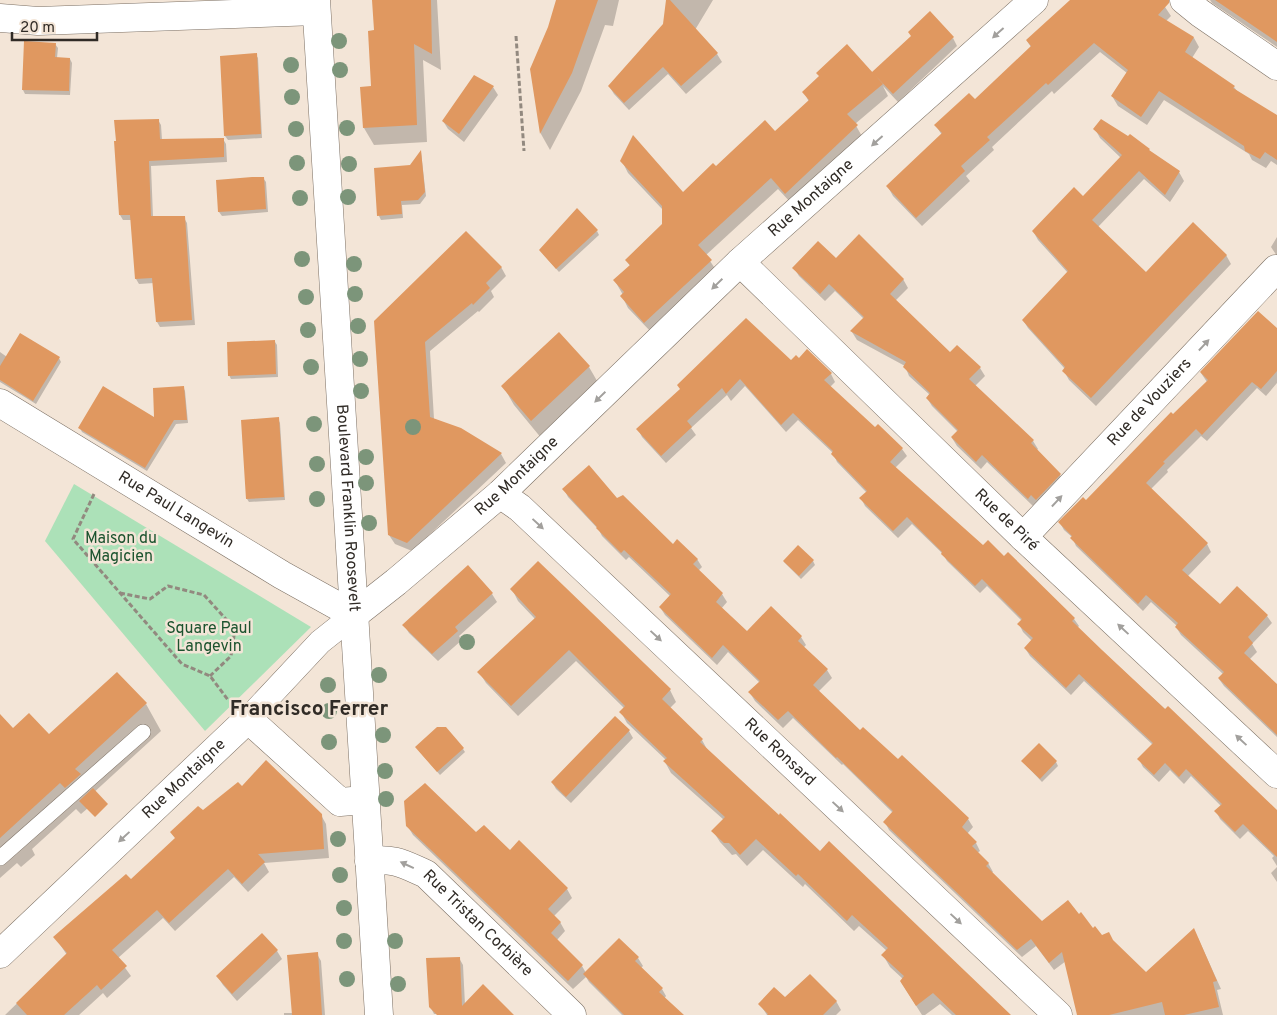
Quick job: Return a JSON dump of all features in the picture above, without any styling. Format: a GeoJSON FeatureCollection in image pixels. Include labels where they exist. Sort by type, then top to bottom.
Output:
{"type":"FeatureCollection","features":[{"type":"Feature","properties":{"kind":"street","name":"Rue Montaigne"},"geometry":{"type":"LineString","coordinates":[[0,954],[248,719],[320,642],[396,582],[500,494],[740,262],[1034,0]]}},
{"type":"Feature","properties":{"kind":"street"},"geometry":{"type":"LineString","coordinates":[[1184,0],[1277,66]]}},
{"type":"Feature","properties":{"kind":"street"},"geometry":{"type":"LineString","coordinates":[[0,18],[38,10],[316,6]]}},
{"type":"Feature","properties":{"kind":"street","name":"Boulevard Franklin Roosevelt"},"geometry":{"type":"LineString","coordinates":[[316,6],[379,1015]]}},
{"type":"Feature","properties":{"kind":"street","name":"Rue de Piré"},"geometry":{"type":"LineString","coordinates":[[740,262],[1023,537],[1277,774]]}},
{"type":"Feature","properties":{"kind":"street","name":"Rue de Vouziers"},"geometry":{"type":"LineString","coordinates":[[1023,537],[1277,270]]}},
{"type":"Feature","properties":{"kind":"street","name":"Rue Paul Langevin"},"geometry":{"type":"LineString","coordinates":[[0,403],[292,581],[354,615]]}},
{"type":"Feature","properties":{"kind":"street","name":"Rue Ronsard"},"geometry":{"type":"LineString","coordinates":[[500,494],[520,508],[1058,1015]]}},
{"type":"Feature","properties":{"kind":"street"},"geometry":{"type":"LineString","coordinates":[[248,719],[340,802],[365,800]]}},
{"type":"Feature","properties":{"kind":"street","name":"Rue Tristan Corbière"},"geometry":{"type":"LineString","coordinates":[[369,861],[387,859],[399,861],[426,874],[572,1015]]}},
{"type":"Feature","properties":{"kind":"lane"},"geometry":{"type":"LineString","coordinates":[[0,858],[143,732]]}},
{"type":"Feature","properties":{"kind":"path"},"geometry":{"type":"LineString","coordinates":[[516,36],[524,151]]}},
{"type":"Feature","properties":{"kind":"path"},"geometry":{"type":"LineString","coordinates":[[110,470],[93,496],[73,539],[182,664],[210,676],[232,704],[248,719]]}},
{"type":"Feature","properties":{"kind":"path"},"geometry":{"type":"LineString","coordinates":[[120,593],[150,599],[168,586],[204,595],[235,629],[232,656],[210,676]]}},
{"type":"Feature","properties":{"kind":"green space","name":"Square Paul Langevin"},"geometry":{"type":"Polygon","coordinates":[[[74,484],[311,627],[205,731],[45,541],[74,484]]]}},
{"type":"Feature","properties":{"kind":"building"},"geometry":{"type":"Polygon","coordinates":[[[372,0],[431,0],[432,54],[414,44],[417,125],[363,128],[360,87],[371,86],[368,31],[374,30],[372,0]]]}},
{"type":"Feature","properties":{"kind":"building"},"geometry":{"type":"Polygon","coordinates":[[[556,0],[598,0],[572,73],[540,134],[530,69],[548,27],[556,0]]]}},
{"type":"Feature","properties":{"kind":"building"},"geometry":{"type":"Polygon","coordinates":[[[666,0],[670,0],[718,53],[681,86],[663,67],[624,103],[608,86],[663,24],[666,0]]]}},
{"type":"Feature","properties":{"kind":"building"},"geometry":{"type":"Polygon","coordinates":[[[1070,0],[1169,0],[1169,3],[1158,15],[1194,37],[1185,52],[1235,86],[1233,88],[1277,115],[1277,160],[1265,152],[1260,159],[1245,151],[1244,146],[1159,91],[1141,117],[1111,96],[1128,70],[1094,43],[1048,85],[1046,83],[987,137],[990,140],[961,166],[965,171],[916,218],[886,186],[942,133],[934,125],[969,93],[975,99],[1031,46],[1026,40],[1070,0]]]}},
{"type":"Feature","properties":{"kind":"building"},"geometry":{"type":"Polygon","coordinates":[[[1215,0],[1277,0],[1277,42],[1215,0]]]}},
{"type":"Feature","properties":{"kind":"building"},"geometry":{"type":"Polygon","coordinates":[[[930,11],[954,37],[893,94],[872,72],[911,36],[908,32],[930,11]]]}},
{"type":"Feature","properties":{"kind":"building"},"geometry":{"type":"Polygon","coordinates":[[[24,41],[56,43],[55,57],[70,58],[69,91],[22,90],[24,41]]]}},
{"type":"Feature","properties":{"kind":"building"},"geometry":{"type":"Polygon","coordinates":[[[847,44],[883,84],[847,114],[858,125],[785,194],[771,178],[698,245],[712,260],[644,323],[620,296],[624,292],[613,280],[630,265],[625,260],[662,224],[662,206],[620,161],[633,135],[683,192],[713,163],[716,166],[765,120],[775,131],[809,100],[802,92],[819,76],[816,73],[847,44]]]}},
{"type":"Feature","properties":{"kind":"building"},"geometry":{"type":"Polygon","coordinates":[[[257,53],[261,134],[224,136],[220,56],[257,53]]]}},
{"type":"Feature","properties":{"kind":"building"},"geometry":{"type":"Polygon","coordinates":[[[474,75],[494,86],[459,134],[442,121],[474,75]]]}},
{"type":"Feature","properties":{"kind":"building"},"geometry":{"type":"Polygon","coordinates":[[[159,119],[160,139],[224,138],[224,157],[149,161],[151,216],[185,216],[192,320],[156,322],[152,278],[135,279],[130,215],[119,215],[114,120],[159,119]]]}},
{"type":"Feature","properties":{"kind":"building"},"geometry":{"type":"Polygon","coordinates":[[[1101,119],[1128,136],[1130,134],[1149,150],[1180,171],[1165,195],[1139,171],[1092,220],[1146,272],[1193,222],[1227,255],[1091,398],[1062,371],[1065,367],[1022,320],[1068,271],[1032,231],[1074,187],[1083,196],[1122,155],[1093,129],[1101,119]]]}},
{"type":"Feature","properties":{"kind":"building"},"geometry":{"type":"Polygon","coordinates":[[[421,150],[425,192],[418,200],[401,201],[402,214],[377,216],[374,168],[410,165],[421,150]]]}},
{"type":"Feature","properties":{"kind":"building"},"geometry":{"type":"Polygon","coordinates":[[[264,177],[266,209],[218,212],[216,180],[264,177]]]}},
{"type":"Feature","properties":{"kind":"building"},"geometry":{"type":"Polygon","coordinates":[[[577,208],[598,230],[556,269],[539,250],[577,208]]]}},
{"type":"Feature","properties":{"kind":"building"},"geometry":{"type":"Polygon","coordinates":[[[466,231],[502,267],[486,283],[490,288],[473,305],[472,303],[425,342],[430,417],[461,428],[502,453],[407,543],[388,535],[374,321],[466,231]]]}},
{"type":"Feature","properties":{"kind":"building"},"geometry":{"type":"Polygon","coordinates":[[[859,234],[904,279],[890,294],[950,352],[957,345],[981,367],[969,379],[1034,440],[1031,443],[1061,474],[1036,500],[1031,495],[1028,499],[982,455],[976,462],[951,437],[958,430],[926,398],[930,393],[903,367],[906,362],[850,331],[864,317],[829,284],[820,294],[792,268],[818,241],[836,258],[859,234]]]}},
{"type":"Feature","properties":{"kind":"building"},"geometry":{"type":"Polygon","coordinates":[[[1258,311],[1277,328],[1277,371],[1261,389],[1252,382],[1202,435],[1196,429],[1163,462],[1165,463],[1146,483],[1208,543],[1182,570],[1220,604],[1237,586],[1268,615],[1248,637],[1253,643],[1244,653],[1277,684],[1277,735],[1218,678],[1224,672],[1175,627],[1178,623],[1146,595],[1138,604],[1070,538],[1072,536],[1058,522],[1083,497],[1086,500],[1171,412],[1173,414],[1208,380],[1200,372],[1258,311]]]}},
{"type":"Feature","properties":{"kind":"building"},"geometry":{"type":"Polygon","coordinates":[[[746,318],[791,360],[796,355],[799,358],[807,349],[832,373],[824,380],[875,427],[878,424],[903,448],[890,462],[983,545],[988,540],[1004,556],[1008,552],[1075,618],[1072,621],[1102,650],[1165,709],[1168,706],[1277,810],[1277,857],[1243,824],[1235,832],[1214,811],[1222,804],[1186,769],[1179,777],[1165,763],[1154,775],[1137,759],[1153,743],[1079,674],[1066,688],[1024,648],[1033,638],[1017,624],[1022,619],[982,579],[975,586],[941,554],[942,552],[907,517],[893,531],[859,498],[867,491],[831,454],[833,451],[793,413],[781,425],[740,379],[726,394],[722,388],[687,421],[692,427],[661,456],[636,429],[680,389],[677,385],[746,318]]]}},
{"type":"Feature","properties":{"kind":"building"},"geometry":{"type":"Polygon","coordinates":[[[559,332],[590,366],[531,421],[501,386],[559,332]]]}},
{"type":"Feature","properties":{"kind":"building"},"geometry":{"type":"Polygon","coordinates":[[[20,333],[60,357],[33,401],[0,380],[0,366],[20,333]]]}},
{"type":"Feature","properties":{"kind":"building"},"geometry":{"type":"Polygon","coordinates":[[[275,340],[276,374],[228,376],[227,342],[275,340]]]}},
{"type":"Feature","properties":{"kind":"building"},"geometry":{"type":"Polygon","coordinates":[[[103,386],[154,417],[153,388],[184,386],[187,420],[174,420],[145,468],[78,428],[103,386]]]}},
{"type":"Feature","properties":{"kind":"building"},"geometry":{"type":"Polygon","coordinates":[[[279,417],[284,497],[246,499],[241,420],[279,417]]]}},
{"type":"Feature","properties":{"kind":"building"},"geometry":{"type":"Polygon","coordinates":[[[589,465],[617,498],[623,495],[673,544],[677,539],[698,559],[693,564],[723,593],[716,602],[747,631],[771,606],[802,636],[798,641],[828,669],[813,685],[860,730],[863,727],[898,759],[902,755],[969,818],[962,827],[977,842],[972,846],[989,863],[986,866],[1042,921],[1068,900],[1079,914],[1081,912],[1093,928],[1095,926],[1102,935],[1109,932],[1113,940],[1146,972],[1194,928],[1217,981],[1213,982],[1219,1007],[1184,1015],[1165,1015],[1162,1002],[1109,1015],[1077,1015],[1062,952],[1049,963],[1031,939],[1017,950],[883,822],[893,811],[837,757],[788,711],[778,720],[748,692],[760,681],[723,645],[712,658],[659,607],[671,594],[624,550],[621,553],[562,489],[589,465]]]}},
{"type":"Feature","properties":{"kind":"building"},"geometry":{"type":"Polygon","coordinates":[[[798,545],[814,560],[799,576],[783,561],[798,545]]]}},
{"type":"Feature","properties":{"kind":"building"},"geometry":{"type":"Polygon","coordinates":[[[538,561],[671,689],[662,699],[703,739],[700,742],[820,851],[829,841],[1011,1015],[956,1015],[933,993],[916,1006],[900,981],[904,976],[881,955],[888,948],[852,915],[847,921],[798,874],[796,876],[756,839],[740,855],[729,843],[724,843],[711,831],[725,817],[663,761],[667,758],[619,712],[625,706],[569,650],[511,706],[477,672],[536,617],[510,589],[538,561]]]}},
{"type":"Feature","properties":{"kind":"building"},"geometry":{"type":"Polygon","coordinates":[[[468,565],[493,593],[455,627],[458,631],[432,654],[402,625],[468,565]]]}},
{"type":"Feature","properties":{"kind":"building"},"geometry":{"type":"Polygon","coordinates":[[[117,672],[147,703],[75,769],[81,774],[65,788],[60,783],[0,838],[0,714],[13,728],[29,713],[49,734],[117,672]]]}},
{"type":"Feature","properties":{"kind":"building"},"geometry":{"type":"Polygon","coordinates":[[[615,716],[630,730],[566,797],[551,782],[615,716]]]}},
{"type":"Feature","properties":{"kind":"building"},"geometry":{"type":"Polygon","coordinates":[[[437,727],[446,727],[464,748],[437,772],[415,747],[437,727]]]}},
{"type":"Feature","properties":{"kind":"building"},"geometry":{"type":"Polygon","coordinates":[[[1039,743],[1057,761],[1040,779],[1021,761],[1039,743]]]}},
{"type":"Feature","properties":{"kind":"building"},"geometry":{"type":"Polygon","coordinates":[[[266,760],[322,814],[324,849],[258,854],[265,862],[242,884],[228,869],[169,923],[157,910],[112,950],[127,966],[101,990],[97,985],[64,1015],[27,1015],[16,1003],[67,953],[53,937],[126,874],[131,879],[175,838],[170,832],[198,806],[203,810],[238,782],[242,786],[266,760]]]}},
{"type":"Feature","properties":{"kind":"building"},"geometry":{"type":"Polygon","coordinates":[[[425,783],[476,832],[484,825],[510,850],[519,840],[568,888],[548,909],[561,922],[551,933],[583,965],[568,981],[406,826],[404,801],[425,783]]]}},
{"type":"Feature","properties":{"kind":"building"},"geometry":{"type":"Polygon","coordinates":[[[93,788],[108,804],[95,817],[79,801],[93,788]]]}},
{"type":"Feature","properties":{"kind":"building"},"geometry":{"type":"Polygon","coordinates":[[[262,933],[278,950],[232,994],[216,976],[262,933]]]}},
{"type":"Feature","properties":{"kind":"building"},"geometry":{"type":"Polygon","coordinates":[[[619,938],[639,957],[635,961],[663,988],[659,992],[684,1015],[624,1015],[583,974],[619,938]]]}},
{"type":"Feature","properties":{"kind":"building"},"geometry":{"type":"Polygon","coordinates":[[[318,952],[322,1015],[292,1015],[287,955],[318,952]]]}},
{"type":"Feature","properties":{"kind":"building"},"geometry":{"type":"Polygon","coordinates":[[[460,957],[462,1006],[483,984],[514,1015],[437,1015],[429,1007],[426,958],[460,957]]]}},
{"type":"Feature","properties":{"kind":"building"},"geometry":{"type":"Polygon","coordinates":[[[810,974],[837,1001],[823,1015],[767,1015],[758,1004],[774,987],[785,997],[810,974]]]}},
{"type":"Feature","properties":{"kind":"district","name":"Francisco Ferrer"},"geometry":{"type":"Point","coordinates":[309,709]}},
{"type":"Feature","properties":{"kind":"park label","name":"Maison du Magicien"},"geometry":{"type":"Point","coordinates":[121,548]}}]}
